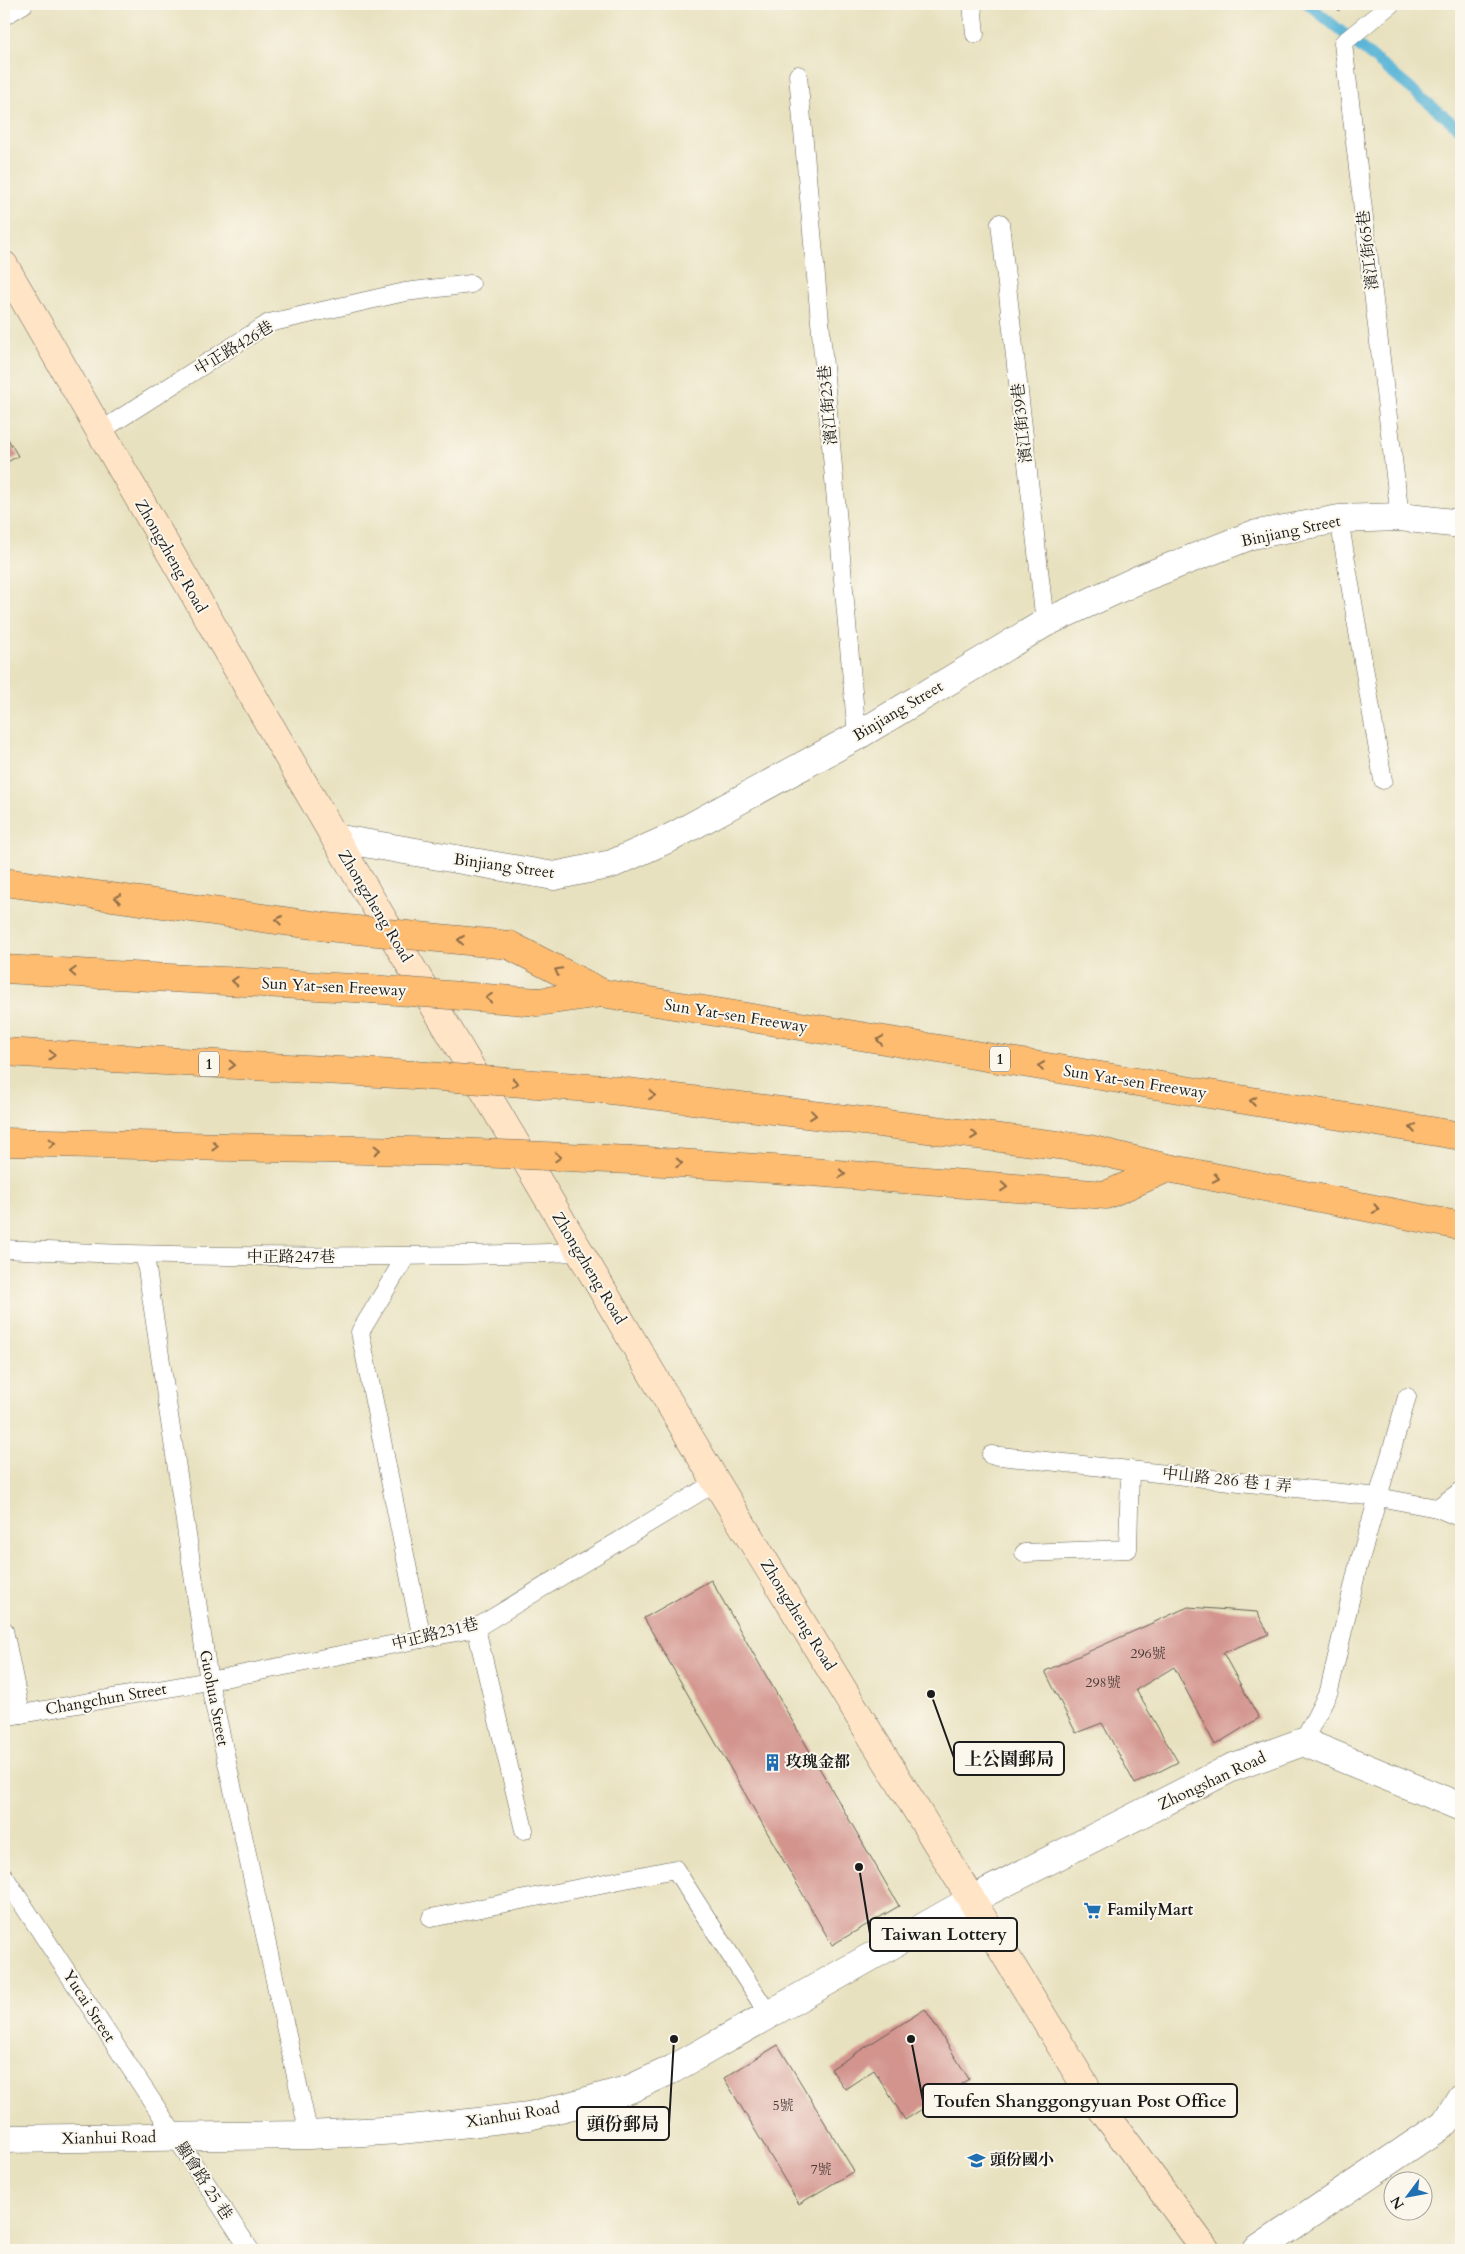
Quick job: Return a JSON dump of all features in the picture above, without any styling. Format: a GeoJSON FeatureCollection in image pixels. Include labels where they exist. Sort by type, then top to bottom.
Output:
{"type":"FeatureCollection","features":[{"type":"Feature","properties":{"kind":"highway"},"geometry":{"type":"LineString","coordinates":[[4,882],[327,927],[509,945],[602,993]]}},
{"type":"Feature","properties":{"kind":"highway","name":"Sun Yat-sen Freeway"},"geometry":{"type":"LineString","coordinates":[[4,969],[371,989],[538,1002],[602,993],[1461,1136]]}},
{"type":"Feature","properties":{"kind":"highway","name":"1"},"geometry":{"type":"LineString","coordinates":[[4,1052],[414,1075],[604,1089],[1090,1149],[1168,1168],[1461,1226]]}},
{"type":"Feature","properties":{"kind":"highway"},"geometry":{"type":"LineString","coordinates":[[4,1142],[457,1152],[631,1160],[772,1168],[1106,1195],[1168,1168]]}},
{"type":"Feature","properties":{"kind":"main road","name":"Zhongzheng Road"},"geometry":{"type":"LineString","coordinates":[[4,265],[335,838],[716,1482],[1089,2092],[1206,2250]]}},
{"type":"Feature","properties":{"kind":"street","name":"Binjiang Street"},"geometry":{"type":"LineString","coordinates":[[335,838],[554,876],[612,864],[672,838],[857,736],[1044,623],[1142,578],[1252,536],[1339,519],[1400,518],[1461,524]]}},
{"type":"Feature","properties":{"kind":"street","name":"Zhongshan Road"},"geometry":{"type":"LineString","coordinates":[[971,1900],[1231,1768],[1303,1742]]}},
{"type":"Feature","properties":{"kind":"street"},"geometry":{"type":"LineString","coordinates":[[1303,1742],[1461,1807]]}},
{"type":"Feature","properties":{"kind":"street","name":"Xianhui Road"},"geometry":{"type":"LineString","coordinates":[[4,2139],[309,2135],[400,2130],[529,2116],[630,2089],[673,2069],[971,1900]]}},
{"type":"Feature","properties":{"kind":"street"},"geometry":{"type":"LineString","coordinates":[[1257,2250],[1446,2123],[1461,2097]]}},
{"type":"Feature","properties":{"kind":"lane"},"geometry":{"type":"LineString","coordinates":[[4,16],[24,4]]}},
{"type":"Feature","properties":{"kind":"lane"},"geometry":{"type":"LineString","coordinates":[[972,4],[975,34]]}},
{"type":"Feature","properties":{"kind":"lane","name":"濱江街65巷"},"geometry":{"type":"LineString","coordinates":[[1391,4],[1344,43],[1400,518]]}},
{"type":"Feature","properties":{"kind":"lane","name":"濱江街23巷"},"geometry":{"type":"LineString","coordinates":[[798,75],[857,736]]}},
{"type":"Feature","properties":{"kind":"lane","name":"濱江街39巷"},"geometry":{"type":"LineString","coordinates":[[1000,223],[1044,623]]}},
{"type":"Feature","properties":{"kind":"lane","name":"中正路426巷"},"geometry":{"type":"LineString","coordinates":[[99,432],[269,323],[405,292],[471,284]]}},
{"type":"Feature","properties":{"kind":"lane"},"geometry":{"type":"LineString","coordinates":[[1339,519],[1383,780]]}},
{"type":"Feature","properties":{"kind":"lane","name":"中正路247巷"},"geometry":{"type":"LineString","coordinates":[[4,1250],[145,1256],[404,1258],[579,1252]]}},
{"type":"Feature","properties":{"kind":"lane","name":"Guohua Street"},"geometry":{"type":"LineString","coordinates":[[145,1256],[209,1681],[309,2135]]}},
{"type":"Feature","properties":{"kind":"lane"},"geometry":{"type":"LineString","coordinates":[[404,1258],[360,1332],[422,1639]]}},
{"type":"Feature","properties":{"kind":"lane"},"geometry":{"type":"LineString","coordinates":[[1303,1742],[1329,1691],[1357,1570],[1407,1397]]}},
{"type":"Feature","properties":{"kind":"lane","name":"中山路 286 巷 1 弄"},"geometry":{"type":"LineString","coordinates":[[991,1455],[1378,1497],[1437,1508],[1461,1518]]}},
{"type":"Feature","properties":{"kind":"lane"},"geometry":{"type":"LineString","coordinates":[[1024,1553],[1128,1550],[1130,1470]]}},
{"type":"Feature","properties":{"kind":"lane","name":"中正路231巷"},"geometry":{"type":"LineString","coordinates":[[209,1681],[476,1628],[716,1482]]}},
{"type":"Feature","properties":{"kind":"lane"},"geometry":{"type":"LineString","coordinates":[[1437,1508],[1461,1491]]}},
{"type":"Feature","properties":{"kind":"lane"},"geometry":{"type":"LineString","coordinates":[[476,1628],[524,1830]]}},
{"type":"Feature","properties":{"kind":"lane"},"geometry":{"type":"LineString","coordinates":[[4,1630],[12,1715]]}},
{"type":"Feature","properties":{"kind":"lane","name":"Changchun Street"},"geometry":{"type":"LineString","coordinates":[[12,1715],[209,1681]]}},
{"type":"Feature","properties":{"kind":"lane"},"geometry":{"type":"LineString","coordinates":[[431,1918],[675,1869],[768,2015]]}},
{"type":"Feature","properties":{"kind":"lane","name":"Yucai Street"},"geometry":{"type":"LineString","coordinates":[[4,1876],[175,2137]]}},
{"type":"Feature","properties":{"kind":"lane","name":"顯會路 25 巷"},"geometry":{"type":"LineString","coordinates":[[175,2137],[250,2250]]}},
{"type":"Feature","properties":{"kind":"building"},"geometry":{"type":"Polygon","coordinates":[[[4,432],[18,456],[4,464],[4,432]]]}},
{"type":"Feature","properties":{"kind":"building","name":"玫瑰金都"},"geometry":{"type":"Polygon","coordinates":[[[711,1580],[899,1906],[832,1945],[644,1618],[711,1580]]]}},
{"type":"Feature","properties":{"kind":"building"},"geometry":{"type":"Polygon","coordinates":[[[1188,1607],[1257,1612],[1269,1634],[1223,1653],[1259,1718],[1215,1745],[1174,1667],[1136,1690],[1178,1762],[1135,1784],[1102,1723],[1076,1733],[1045,1671],[1188,1607]]]}},
{"type":"Feature","properties":{"kind":"building"},"geometry":{"type":"Polygon","coordinates":[[[925,2009],[969,2079],[905,2120],[874,2070],[845,2089],[831,2069],[925,2009]]]}},
{"type":"Feature","properties":{"kind":"building"},"geometry":{"type":"Polygon","coordinates":[[[778,2045],[854,2171],[799,2204],[724,2078],[778,2045]]]}},
{"type":"Feature","properties":{"kind":"waterway"},"geometry":{"type":"LineString","coordinates":[[1308,4],[1461,130]]}},
{"type":"Feature","properties":{"kind":"place","name":"上公園郵局"},"geometry":{"type":"Point","coordinates":[931,1694]}},
{"type":"Feature","properties":{"kind":"place","name":"玫瑰金都"},"geometry":{"type":"Point","coordinates":[772,1762]}},
{"type":"Feature","properties":{"kind":"place","name":"Taiwan Lottery"},"geometry":{"type":"Point","coordinates":[859,1867]}},
{"type":"Feature","properties":{"kind":"place","name":"FamilyMart"},"geometry":{"type":"Point","coordinates":[1093,1910]}},
{"type":"Feature","properties":{"kind":"place","name":"頭份郵局"},"geometry":{"type":"Point","coordinates":[674,2039]}},
{"type":"Feature","properties":{"kind":"place","name":"Toufen Shanggongyuan Post Office"},"geometry":{"type":"Point","coordinates":[911,2039]}},
{"type":"Feature","properties":{"kind":"place","name":"頭份國小"},"geometry":{"type":"Point","coordinates":[976,2160]}}]}
